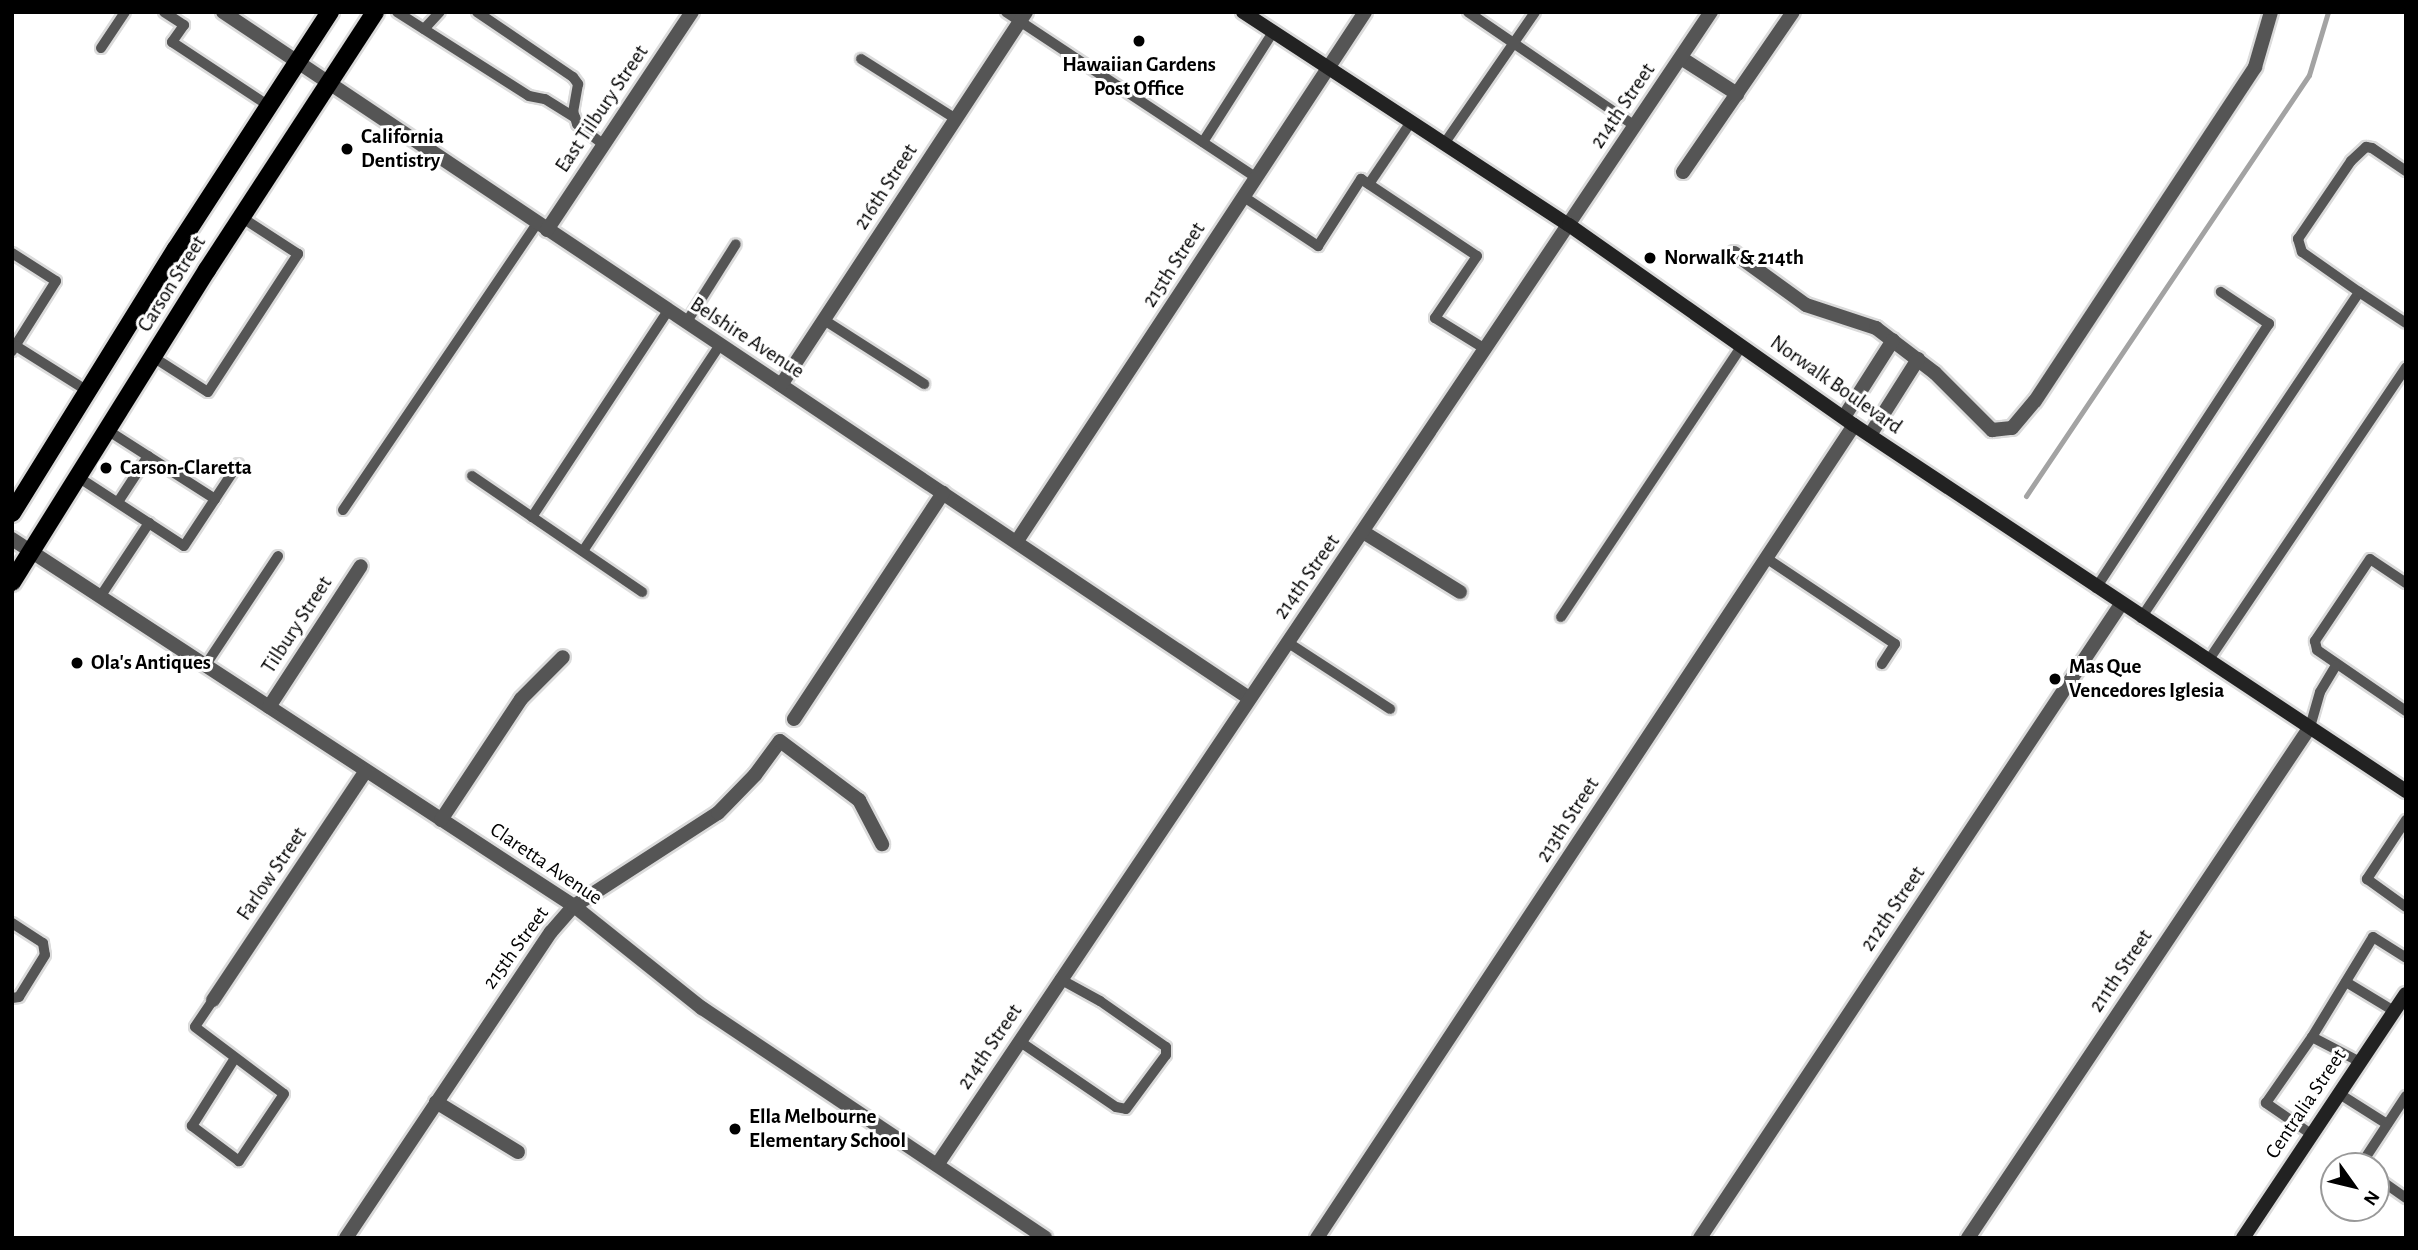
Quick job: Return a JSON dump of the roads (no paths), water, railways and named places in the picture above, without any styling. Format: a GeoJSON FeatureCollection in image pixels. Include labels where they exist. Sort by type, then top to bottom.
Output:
{"type":"FeatureCollection","features":[{"type":"Feature","properties":{"kind":"main road","name":"Carson Street"},"geometry":{"type":"LineString","coordinates":[[12,513],[330,12]]}},
{"type":"Feature","properties":{"kind":"main road","name":"Carson Street"},"geometry":{"type":"LineString","coordinates":[[12,582],[241,217],[375,12]]}},
{"type":"Feature","properties":{"kind":"main road","name":"Norwalk Boulevard"},"geometry":{"type":"LineString","coordinates":[[1243,12],[1569,225],[1849,421],[2096,588],[2405,790]]}},
{"type":"Feature","properties":{"kind":"main road","name":"Centralia Street"},"geometry":{"type":"LineString","coordinates":[[2243,1238],[2406,995]]}},
{"type":"Feature","properties":{"kind":"street","name":"Belshire Avenue"},"geometry":{"type":"LineString","coordinates":[[223,12],[1249,698]]}},
{"type":"Feature","properties":{"kind":"street","name":"East Tilbury Street"},"geometry":{"type":"LineString","coordinates":[[542,227],[604,145],[692,12]]}},
{"type":"Feature","properties":{"kind":"street","name":"215th Street"},"geometry":{"type":"LineString","coordinates":[[1017,541],[1365,12]]}},
{"type":"Feature","properties":{"kind":"street","name":"214th Street"},"geometry":{"type":"LineString","coordinates":[[937,1165],[1711,12]]}},
{"type":"Feature","properties":{"kind":"street"},"geometry":{"type":"LineString","coordinates":[[1683,172],[1793,12]]}},
{"type":"Feature","properties":{"kind":"street"},"geometry":{"type":"LineString","coordinates":[[1734,253],[1806,305],[1876,328],[1918,359],[1992,430],[2012,428],[2035,401],[2255,67],[2271,12]]}},
{"type":"Feature","properties":{"kind":"street","name":"216th Street"},"geometry":{"type":"LineString","coordinates":[[781,385],[1023,17]]}},
{"type":"Feature","properties":{"kind":"street"},"geometry":{"type":"LineString","coordinates":[[1681,58],[1737,94]]}},
{"type":"Feature","properties":{"kind":"street","name":"213th Street"},"geometry":{"type":"LineString","coordinates":[[1317,1238],[1766,558],[1849,421],[1893,340]]}},
{"type":"Feature","properties":{"kind":"street"},"geometry":{"type":"LineString","coordinates":[[1870,435],[1918,359]]}},
{"type":"Feature","properties":{"kind":"street"},"geometry":{"type":"LineString","coordinates":[[794,719],[943,493]]}},
{"type":"Feature","properties":{"kind":"street"},"geometry":{"type":"LineString","coordinates":[[1363,531],[1460,592]]}},
{"type":"Feature","properties":{"kind":"street","name":"Claretta Avenue"},"geometry":{"type":"LineString","coordinates":[[12,539],[574,906],[702,1008],[1044,1237]]}},
{"type":"Feature","properties":{"kind":"street","name":"Tilbury Street"},"geometry":{"type":"LineString","coordinates":[[268,707],[361,566]]}},
{"type":"Feature","properties":{"kind":"street","name":"212th Street"},"geometry":{"type":"LineString","coordinates":[[1700,1238],[2121,604]]}},
{"type":"Feature","properties":{"kind":"street"},"geometry":{"type":"LineString","coordinates":[[441,820],[521,699],[564,657]]}},
{"type":"Feature","properties":{"kind":"street","name":"211th Street"},"geometry":{"type":"LineString","coordinates":[[1968,1238],[2310,727]]}},
{"type":"Feature","properties":{"kind":"street","name":"215th Street"},"geometry":{"type":"LineString","coordinates":[[346,1238],[551,932],[574,906],[718,813],[755,775],[780,741],[859,800],[882,844]]}},
{"type":"Feature","properties":{"kind":"street","name":"Farlow Street"},"geometry":{"type":"LineString","coordinates":[[213,1000],[366,771]]}},
{"type":"Feature","properties":{"kind":"street"},"geometry":{"type":"LineString","coordinates":[[436,1102],[517,1152]]}},
{"type":"Feature","properties":{"kind":"lane"},"geometry":{"type":"LineString","coordinates":[[101,48],[125,12]]}},
{"type":"Feature","properties":{"kind":"lane"},"geometry":{"type":"LineString","coordinates":[[164,12],[184,25],[172,42],[269,106]]}},
{"type":"Feature","properties":{"kind":"lane"},"geometry":{"type":"LineString","coordinates":[[397,12],[529,96],[545,99],[575,118]]}},
{"type":"Feature","properties":{"kind":"lane"},"geometry":{"type":"LineString","coordinates":[[424,29],[440,12]]}},
{"type":"Feature","properties":{"kind":"lane"},"geometry":{"type":"LineString","coordinates":[[477,12],[573,77],[578,84],[573,111],[579,128],[604,145]]}},
{"type":"Feature","properties":{"kind":"lane"},"geometry":{"type":"LineString","coordinates":[[1006,12],[1023,17],[1257,178]]}},
{"type":"Feature","properties":{"kind":"lane"},"geometry":{"type":"LineString","coordinates":[[1468,12],[1635,126]]}},
{"type":"Feature","properties":{"kind":"lane"},"geometry":{"type":"LineString","coordinates":[[1444,144],[1535,12]]}},
{"type":"Feature","properties":{"kind":"lane"},"geometry":{"type":"LineString","coordinates":[[1203,142],[1273,32]]}},
{"type":"Feature","properties":{"kind":"lane"},"geometry":{"type":"LineString","coordinates":[[861,59],[956,119]]}},
{"type":"Feature","properties":{"kind":"lane"},"geometry":{"type":"LineString","coordinates":[[1369,184],[1411,122]]}},
{"type":"Feature","properties":{"kind":"lane"},"geometry":{"type":"LineString","coordinates":[[2406,171],[2372,148],[2366,148],[2351,161],[2298,239],[2302,252],[2406,323]]}},
{"type":"Feature","properties":{"kind":"lane"},"geometry":{"type":"LineString","coordinates":[[1244,197],[1318,246],[1361,179],[1369,184],[1477,256],[1435,318],[1485,349]]}},
{"type":"Feature","properties":{"kind":"lane"},"geometry":{"type":"LineString","coordinates":[[153,357],[208,392],[298,254],[241,217]]}},
{"type":"Feature","properties":{"kind":"lane"},"geometry":{"type":"LineString","coordinates":[[344,510],[542,227]]}},
{"type":"Feature","properties":{"kind":"lane"},"geometry":{"type":"LineString","coordinates":[[686,323],[736,244]]}},
{"type":"Feature","properties":{"kind":"lane"},"geometry":{"type":"LineString","coordinates":[[12,253],[55,281],[14,348],[89,392]]}},
{"type":"Feature","properties":{"kind":"lane"},"geometry":{"type":"LineString","coordinates":[[2096,588],[2269,324],[2221,292]]}},
{"type":"Feature","properties":{"kind":"lane"},"geometry":{"type":"LineString","coordinates":[[2141,618],[2359,292]]}},
{"type":"Feature","properties":{"kind":"lane"},"geometry":{"type":"LineString","coordinates":[[532,517],[668,311]]}},
{"type":"Feature","properties":{"kind":"lane"},"geometry":{"type":"LineString","coordinates":[[824,320],[924,384]]}},
{"type":"Feature","properties":{"kind":"lane"},"geometry":{"type":"LineString","coordinates":[[583,551],[720,345]]}},
{"type":"Feature","properties":{"kind":"lane"},"geometry":{"type":"LineString","coordinates":[[1561,617],[1742,346]]}},
{"type":"Feature","properties":{"kind":"lane"},"geometry":{"type":"LineString","coordinates":[[2208,661],[2406,368]]}},
{"type":"Feature","properties":{"kind":"lane"},"geometry":{"type":"LineString","coordinates":[[107,430],[215,499]]}},
{"type":"Feature","properties":{"kind":"lane"},"geometry":{"type":"LineString","coordinates":[[118,502],[148,456]]}},
{"type":"Feature","properties":{"kind":"lane"},"geometry":{"type":"LineString","coordinates":[[78,477],[184,546],[239,464]]}},
{"type":"Feature","properties":{"kind":"lane"},"geometry":{"type":"LineString","coordinates":[[472,476],[642,592]]}},
{"type":"Feature","properties":{"kind":"lane"},"geometry":{"type":"LineString","coordinates":[[100,597],[149,523]]}},
{"type":"Feature","properties":{"kind":"lane"},"geometry":{"type":"LineString","coordinates":[[205,666],[278,556]]}},
{"type":"Feature","properties":{"kind":"lane"},"geometry":{"type":"LineString","coordinates":[[1766,558],[1895,644],[1882,664]]}},
{"type":"Feature","properties":{"kind":"lane"},"geometry":{"type":"LineString","coordinates":[[2406,583],[2370,559],[2315,641],[2317,650],[2406,711]]}},
{"type":"Feature","properties":{"kind":"lane"},"geometry":{"type":"LineString","coordinates":[[1287,642],[1390,709]]}},
{"type":"Feature","properties":{"kind":"lane"},"geometry":{"type":"LineString","coordinates":[[2310,727],[2320,692],[2336,664]]}},
{"type":"Feature","properties":{"kind":"lane"},"geometry":{"type":"LineString","coordinates":[[2406,820],[2367,879],[2406,907]]}},
{"type":"Feature","properties":{"kind":"lane"},"geometry":{"type":"LineString","coordinates":[[12,923],[43,943],[45,956],[19,997],[12,998]]}},
{"type":"Feature","properties":{"kind":"lane"},"geometry":{"type":"LineString","coordinates":[[2311,1133],[2266,1103],[2312,1037],[2373,937],[2406,958]]}},
{"type":"Feature","properties":{"kind":"lane"},"geometry":{"type":"LineString","coordinates":[[1018,1041],[1116,1107],[1126,1109],[1166,1055],[1166,1047],[1100,1001],[1060,979]]}},
{"type":"Feature","properties":{"kind":"lane"},"geometry":{"type":"LineString","coordinates":[[2346,982],[2394,1011]]}},
{"type":"Feature","properties":{"kind":"lane"},"geometry":{"type":"LineString","coordinates":[[213,1000],[195,1027],[284,1094],[239,1161],[192,1126],[235,1058]]}},
{"type":"Feature","properties":{"kind":"lane"},"geometry":{"type":"LineString","coordinates":[[2312,1037],[2360,1062]]}},
{"type":"Feature","properties":{"kind":"lane"},"geometry":{"type":"LineString","coordinates":[[2339,1093],[2387,1124]]}},
{"type":"Feature","properties":{"kind":"lane"},"geometry":{"type":"LineString","coordinates":[[2369,1152],[2406,1096]]}},
{"type":"Feature","properties":{"kind":"lane"},"geometry":{"type":"LineString","coordinates":[[2390,1187],[2406,1198]]}},
{"type":"Feature","properties":{"kind":"waterway"},"geometry":{"type":"LineString","coordinates":[[2026,496],[2309,75],[2328,12]]}},
{"type":"Feature","properties":{"kind":"place","name":"Hawaiian Gardens Post Office"},"geometry":{"type":"Point","coordinates":[1139,41]}},
{"type":"Feature","properties":{"kind":"place","name":"California Dentistry"},"geometry":{"type":"Point","coordinates":[347,149]}},
{"type":"Feature","properties":{"kind":"place","name":"Norwalk & 214th"},"geometry":{"type":"Point","coordinates":[1650,258]}},
{"type":"Feature","properties":{"kind":"place","name":"Carson-Claretta"},"geometry":{"type":"Point","coordinates":[106,468]}},
{"type":"Feature","properties":{"kind":"place","name":"Ola's Antiques"},"geometry":{"type":"Point","coordinates":[77,663]}},
{"type":"Feature","properties":{"kind":"place","name":"Mas Que Vencedores Iglesia"},"geometry":{"type":"Point","coordinates":[2055,679]}},
{"type":"Feature","properties":{"kind":"place","name":"Ella Melbourne Elementary School"},"geometry":{"type":"Point","coordinates":[735,1129]}}]}
